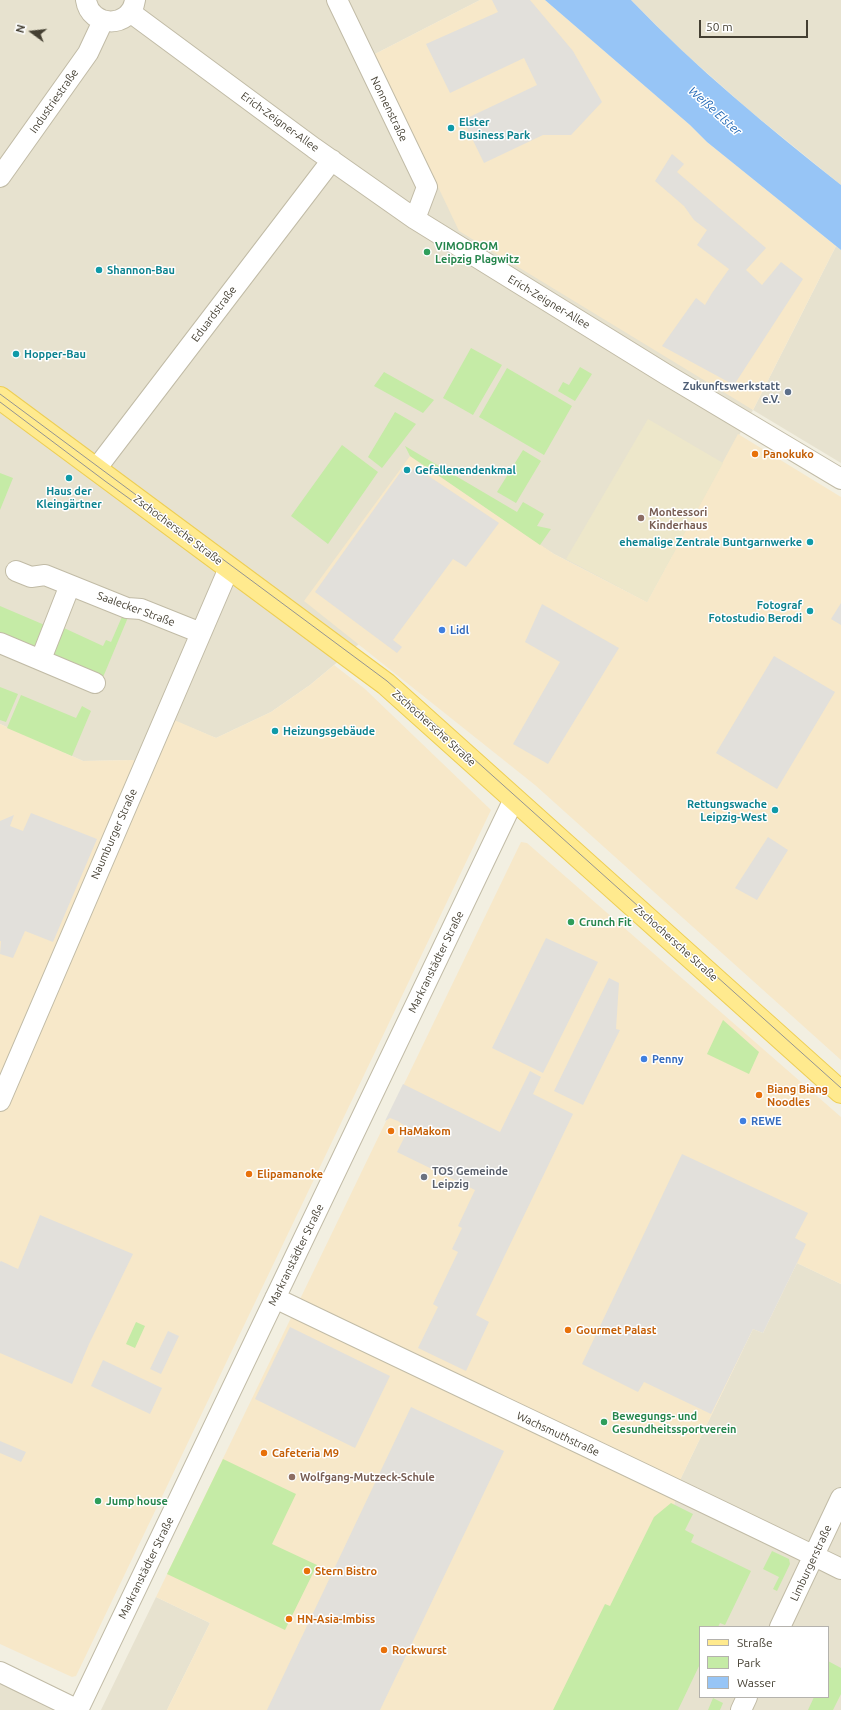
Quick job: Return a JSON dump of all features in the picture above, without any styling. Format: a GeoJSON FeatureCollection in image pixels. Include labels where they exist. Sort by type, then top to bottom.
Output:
{"type":"FeatureCollection","features":[{"type":"Feature","properties":{"kind":"main road","name":"Zschochersche Straße"},"geometry":{"type":"LineString","coordinates":[[0,398],[386,684],[841,1092]]}},
{"type":"Feature","properties":{"kind":"street"},"geometry":{"type":"LineString","coordinates":[[86,0],[90,12],[103,21],[108,22],[123,19],[132,6]]}},
{"type":"Feature","properties":{"kind":"street","name":"Nonnenstraße"},"geometry":{"type":"LineString","coordinates":[[337,0],[427,187],[415,220]]}},
{"type":"Feature","properties":{"kind":"street","name":"Erich-Zeigner-Allee"},"geometry":{"type":"LineString","coordinates":[[132,6],[332,160],[415,220],[661,371],[841,479]]}},
{"type":"Feature","properties":{"kind":"street","name":"Industriestraße"},"geometry":{"type":"LineString","coordinates":[[0,177],[88,53],[103,21]]}},
{"type":"Feature","properties":{"kind":"street","name":"Eduardstraße"},"geometry":{"type":"LineString","coordinates":[[96,469],[332,160]]}},
{"type":"Feature","properties":{"kind":"street","name":"Naumburger Straße"},"geometry":{"type":"LineString","coordinates":[[0,1100],[229,568]]}},
{"type":"Feature","properties":{"kind":"street","name":"Saalecker Straße"},"geometry":{"type":"LineString","coordinates":[[16,571],[31,577],[45,575],[127,608],[141,609],[201,633]]}},
{"type":"Feature","properties":{"kind":"street"},"geometry":{"type":"LineString","coordinates":[[41,659],[70,585]]}},
{"type":"Feature","properties":{"kind":"street"},"geometry":{"type":"LineString","coordinates":[[0,643],[95,683]]}},
{"type":"Feature","properties":{"kind":"street","name":"Markranstädter Straße"},"geometry":{"type":"LineString","coordinates":[[78,1710],[514,799]]}},
{"type":"Feature","properties":{"kind":"street","name":"Wachsmuthstraße"},"geometry":{"type":"LineString","coordinates":[[275,1298],[442,1379],[679,1490],[841,1569]]}},
{"type":"Feature","properties":{"kind":"street","name":"Limburgerstraße"},"geometry":{"type":"LineString","coordinates":[[780,1626],[841,1498]]}},
{"type":"Feature","properties":{"kind":"street"},"geometry":{"type":"LineString","coordinates":[[0,1672],[78,1710]]}},
{"type":"Feature","properties":{"kind":"street"},"geometry":{"type":"LineString","coordinates":[[741,1710],[747,1698]]}},
{"type":"Feature","properties":{"kind":"shaded area"},"geometry":{"type":"Polygon","coordinates":[[[0,0],[480,0],[375,54],[753,410],[647,602],[554,554],[528,538],[359,644],[310,685],[271,712],[216,738],[165,717],[142,771],[133,760],[83,761],[0,724],[0,0]]]}},
{"type":"Feature","properties":{"kind":"shaded area"},"geometry":{"type":"Polygon","coordinates":[[[480,0],[545,0],[690,125],[707,142],[836,246],[753,410],[459,231],[375,54],[480,0]]]}},
{"type":"Feature","properties":{"kind":"shaded area"},"geometry":{"type":"Polygon","coordinates":[[[492,0],[530,0],[573,51],[602,102],[571,135],[543,135],[484,163],[463,120],[537,85],[524,58],[450,93],[426,44],[498,12],[492,0]]]}},
{"type":"Feature","properties":{"kind":"shaded area"},"geometry":{"type":"Polygon","coordinates":[[[631,0],[841,0],[841,185],[750,111],[680,49],[631,0]]]}},
{"type":"Feature","properties":{"kind":"shaded area"},"geometry":{"type":"Polygon","coordinates":[[[672,154],[684,164],[677,172],[766,248],[746,270],[762,285],[781,262],[803,279],[734,385],[662,346],[696,298],[705,305],[729,269],[697,245],[707,230],[694,220],[684,206],[655,181],[672,154]]]}},
{"type":"Feature","properties":{"kind":"shaded area"},"geometry":{"type":"Polygon","coordinates":[[[836,246],[841,250],[841,463],[753,410],[836,246]]]}},
{"type":"Feature","properties":{"kind":"shaded area","name":"Montessori Kinderhaus"},"geometry":{"type":"Polygon","coordinates":[[[648,419],[723,463],[647,602],[566,559],[648,419]]]}},
{"type":"Feature","properties":{"kind":"shaded area"},"geometry":{"type":"Polygon","coordinates":[[[738,434],[841,497],[841,1060],[535,785],[304,601],[410,456],[554,554],[647,602],[738,434]]]}},
{"type":"Feature","properties":{"kind":"shaded area"},"geometry":{"type":"Polygon","coordinates":[[[415,467],[499,523],[466,567],[453,559],[393,640],[402,647],[397,653],[315,592],[402,470],[409,475],[415,467]]]}},
{"type":"Feature","properties":{"kind":"shaded area"},"geometry":{"type":"Polygon","coordinates":[[[841,603],[841,625],[831,619],[841,603]]]}},
{"type":"Feature","properties":{"kind":"shaded area"},"geometry":{"type":"Polygon","coordinates":[[[542,604],[619,648],[548,764],[513,744],[560,662],[525,642],[542,604]]]}},
{"type":"Feature","properties":{"kind":"shaded area"},"geometry":{"type":"Polygon","coordinates":[[[774,656],[835,692],[777,789],[716,753],[774,656]]]}},
{"type":"Feature","properties":{"kind":"shaded area"},"geometry":{"type":"Polygon","coordinates":[[[334,665],[365,689],[491,810],[76,1676],[72,1677],[0,1644],[0,724],[83,761],[133,760],[142,771],[165,716],[216,738],[271,712],[310,685],[334,665]]]}},
{"type":"Feature","properties":{"kind":"shaded area"},"geometry":{"type":"Polygon","coordinates":[[[31,813],[97,839],[53,942],[25,931],[13,958],[0,954],[0,821],[14,815],[10,826],[23,831],[31,813]]]}},
{"type":"Feature","properties":{"kind":"shaded area"},"geometry":{"type":"Polygon","coordinates":[[[768,837],[788,850],[757,900],[735,888],[768,837]]]}},
{"type":"Feature","properties":{"kind":"shaded area"},"geometry":{"type":"Polygon","coordinates":[[[521,842],[527,843],[841,1117],[841,1284],[797,1263],[763,1333],[753,1329],[681,1478],[674,1505],[572,1710],[167,1710],[210,1623],[156,1597],[521,842]]]}},
{"type":"Feature","properties":{"kind":"shaded area"},"geometry":{"type":"Polygon","coordinates":[[[546,938],[598,962],[543,1073],[492,1048],[546,938]]]}},
{"type":"Feature","properties":{"kind":"shaded area"},"geometry":{"type":"Polygon","coordinates":[[[609,978],[619,983],[616,1029],[620,1030],[583,1105],[554,1091],[609,978]]]}},
{"type":"Feature","properties":{"kind":"shaded area"},"geometry":{"type":"Polygon","coordinates":[[[530,1071],[541,1077],[533,1094],[573,1114],[476,1315],[489,1322],[466,1371],[418,1348],[438,1307],[433,1304],[458,1252],[452,1249],[462,1228],[458,1226],[475,1190],[397,1152],[406,1134],[406,1127],[398,1121],[390,1118],[385,1121],[403,1084],[500,1132],[530,1071]]]}},
{"type":"Feature","properties":{"kind":"shaded area"},"geometry":{"type":"Polygon","coordinates":[[[682,1154],[808,1213],[795,1238],[806,1244],[797,1263],[763,1333],[753,1329],[711,1414],[644,1382],[638,1392],[582,1364],[682,1154]]]}},
{"type":"Feature","properties":{"kind":"shaded area"},"geometry":{"type":"Polygon","coordinates":[[[40,1215],[133,1254],[89,1344],[72,1384],[0,1353],[0,1262],[1,1261],[18,1269],[40,1215]]]}},
{"type":"Feature","properties":{"kind":"shaded area"},"geometry":{"type":"Polygon","coordinates":[[[797,1263],[841,1284],[841,1710],[572,1710],[674,1505],[681,1478],[753,1329],[763,1333],[797,1263]]]}},
{"type":"Feature","properties":{"kind":"shaded area"},"geometry":{"type":"Polygon","coordinates":[[[290,1327],[390,1376],[355,1448],[255,1399],[290,1327]]]}},
{"type":"Feature","properties":{"kind":"shaded area"},"geometry":{"type":"Polygon","coordinates":[[[168,1331],[179,1336],[161,1374],[150,1369],[168,1331]]]}},
{"type":"Feature","properties":{"kind":"shaded area"},"geometry":{"type":"Polygon","coordinates":[[[103,1360],[162,1388],[150,1414],[91,1386],[103,1360]]]}},
{"type":"Feature","properties":{"kind":"shaded area"},"geometry":{"type":"Polygon","coordinates":[[[411,1407],[504,1451],[380,1710],[267,1710],[411,1407]]]}},
{"type":"Feature","properties":{"kind":"shaded area"},"geometry":{"type":"Polygon","coordinates":[[[0,1441],[26,1452],[21,1462],[0,1453],[0,1441]]]}},
{"type":"Feature","properties":{"kind":"shaded area"},"geometry":{"type":"Polygon","coordinates":[[[156,1597],[210,1623],[167,1710],[101,1710],[156,1597]]]}},
{"type":"Feature","properties":{"kind":"shaded area"},"geometry":{"type":"Polygon","coordinates":[[[0,1684],[57,1710],[0,1710],[0,1684]]]}},
{"type":"Feature","properties":{"kind":"green space"},"geometry":{"type":"Polygon","coordinates":[[[471,348],[502,365],[473,415],[443,398],[471,348]]]}},
{"type":"Feature","properties":{"kind":"green space"},"geometry":{"type":"Polygon","coordinates":[[[580,367],[592,374],[575,401],[558,391],[563,382],[569,385],[580,367]]]}},
{"type":"Feature","properties":{"kind":"green space"},"geometry":{"type":"Polygon","coordinates":[[[507,368],[572,406],[544,455],[479,417],[507,368]]]}},
{"type":"Feature","properties":{"kind":"green space"},"geometry":{"type":"Polygon","coordinates":[[[384,372],[434,400],[423,413],[374,386],[384,372]]]}},
{"type":"Feature","properties":{"kind":"green space"},"geometry":{"type":"Polygon","coordinates":[[[395,412],[416,424],[382,468],[368,457],[395,412]]]}},
{"type":"Feature","properties":{"kind":"green space"},"geometry":{"type":"Polygon","coordinates":[[[342,445],[378,472],[328,544],[291,516],[342,445]]]}},
{"type":"Feature","properties":{"kind":"green space"},"geometry":{"type":"Polygon","coordinates":[[[405,446],[517,512],[523,502],[544,514],[537,526],[551,529],[540,545],[410,456],[405,446]]]}},
{"type":"Feature","properties":{"kind":"green space"},"geometry":{"type":"Polygon","coordinates":[[[523,450],[541,461],[516,503],[497,492],[523,450]]]}},
{"type":"Feature","properties":{"kind":"green space"},"geometry":{"type":"Polygon","coordinates":[[[0,473],[13,478],[0,510],[0,473]]]}},
{"type":"Feature","properties":{"kind":"green space"},"geometry":{"type":"Polygon","coordinates":[[[0,606],[47,626],[39,644],[34,648],[0,637],[0,606]]]}},
{"type":"Feature","properties":{"kind":"green space"},"geometry":{"type":"Polygon","coordinates":[[[124,612],[129,615],[101,682],[55,661],[50,648],[63,618],[68,620],[64,628],[103,646],[106,640],[111,642],[124,612]]]}},
{"type":"Feature","properties":{"kind":"green space"},"geometry":{"type":"Polygon","coordinates":[[[0,687],[18,694],[6,722],[0,720],[0,687]]]}},
{"type":"Feature","properties":{"kind":"green space"},"geometry":{"type":"Polygon","coordinates":[[[21,695],[76,718],[82,706],[91,711],[72,756],[7,728],[21,695]]]}},
{"type":"Feature","properties":{"kind":"green space"},"geometry":{"type":"Polygon","coordinates":[[[723,1020],[759,1052],[749,1074],[707,1054],[723,1020]]]}},
{"type":"Feature","properties":{"kind":"green space"},"geometry":{"type":"Polygon","coordinates":[[[136,1322],[145,1326],[135,1348],[126,1344],[136,1322]]]}},
{"type":"Feature","properties":{"kind":"green space"},"geometry":{"type":"Polygon","coordinates":[[[223,1459],[296,1494],[272,1544],[317,1565],[285,1630],[167,1574],[223,1459]]]}},
{"type":"Feature","properties":{"kind":"green space"},"geometry":{"type":"Polygon","coordinates":[[[671,1503],[693,1514],[685,1530],[694,1535],[691,1542],[751,1571],[725,1625],[720,1623],[718,1626],[699,1626],[699,1666],[678,1710],[553,1710],[605,1604],[610,1606],[654,1517],[671,1503]]]}},
{"type":"Feature","properties":{"kind":"green space"},"geometry":{"type":"Polygon","coordinates":[[[772,1551],[789,1559],[790,1564],[777,1591],[773,1589],[779,1577],[763,1569],[772,1551]]]}},
{"type":"Feature","properties":{"kind":"green space"},"geometry":{"type":"Polygon","coordinates":[[[829,1662],[841,1668],[841,1694],[833,1710],[808,1710],[814,1698],[829,1698],[829,1662]]]}},
{"type":"Feature","properties":{"kind":"green space"},"geometry":{"type":"Polygon","coordinates":[[[713,1698],[723,1703],[720,1710],[708,1710],[713,1698]]]}},
{"type":"Feature","properties":{"kind":"water","name":"Weiße Elster"},"geometry":{"type":"Polygon","coordinates":[[[545,0],[631,0],[681,49],[733,96],[841,185],[841,250],[707,142],[690,125],[545,0]]]}},
{"type":"Feature","properties":{"kind":"tram line"},"geometry":{"type":"LineString","coordinates":[[0,394],[387,681],[841,1088]]}},
{"type":"Feature","properties":{"kind":"tram line"},"geometry":{"type":"LineString","coordinates":[[0,402],[181,536]]}},
{"type":"Feature","properties":{"kind":"place","name":"Elster Business Park"},"geometry":{"type":"Point","coordinates":[451,128]}},
{"type":"Feature","properties":{"kind":"place","name":"VIMODROM Leipzig Plagwitz"},"geometry":{"type":"Point","coordinates":[427,252]}},
{"type":"Feature","properties":{"kind":"place","name":"Shannon-Bau"},"geometry":{"type":"Point","coordinates":[99,270]}},
{"type":"Feature","properties":{"kind":"place","name":"Hopper-Bau"},"geometry":{"type":"Point","coordinates":[16,354]}},
{"type":"Feature","properties":{"kind":"place","name":"Zukunftswerkstatt e.V."},"geometry":{"type":"Point","coordinates":[788,392]}},
{"type":"Feature","properties":{"kind":"place","name":"Panokuko"},"geometry":{"type":"Point","coordinates":[755,454]}},
{"type":"Feature","properties":{"kind":"place","name":"Gefallenendenkmal"},"geometry":{"type":"Point","coordinates":[407,470]}},
{"type":"Feature","properties":{"kind":"place","name":"Haus der Kleingärtner"},"geometry":{"type":"Point","coordinates":[69,478]}},
{"type":"Feature","properties":{"kind":"place","name":"Montessori Kinderhaus"},"geometry":{"type":"Point","coordinates":[641,518]}},
{"type":"Feature","properties":{"kind":"place","name":"ehemalige Zentrale Buntgarnwerke"},"geometry":{"type":"Point","coordinates":[810,542]}},
{"type":"Feature","properties":{"kind":"place","name":"Fotograf Fotostudio Berodi"},"geometry":{"type":"Point","coordinates":[810,611]}},
{"type":"Feature","properties":{"kind":"place","name":"Lidl"},"geometry":{"type":"Point","coordinates":[442,630]}},
{"type":"Feature","properties":{"kind":"place","name":"Heizungsgebäude"},"geometry":{"type":"Point","coordinates":[275,731]}},
{"type":"Feature","properties":{"kind":"place","name":"Rettungswache Leipzig-West"},"geometry":{"type":"Point","coordinates":[775,810]}},
{"type":"Feature","properties":{"kind":"place","name":"Crunch Fit"},"geometry":{"type":"Point","coordinates":[571,922]}},
{"type":"Feature","properties":{"kind":"place","name":"Penny"},"geometry":{"type":"Point","coordinates":[644,1059]}},
{"type":"Feature","properties":{"kind":"place","name":"Biang Biang Noodles"},"geometry":{"type":"Point","coordinates":[759,1095]}},
{"type":"Feature","properties":{"kind":"place","name":"REWE"},"geometry":{"type":"Point","coordinates":[743,1121]}},
{"type":"Feature","properties":{"kind":"place","name":"HaMakom"},"geometry":{"type":"Point","coordinates":[391,1131]}},
{"type":"Feature","properties":{"kind":"place","name":"Elipamanoke"},"geometry":{"type":"Point","coordinates":[249,1174]}},
{"type":"Feature","properties":{"kind":"place","name":"TOS Gemeinde Leipzig"},"geometry":{"type":"Point","coordinates":[424,1177]}},
{"type":"Feature","properties":{"kind":"place","name":"Gourmet Palast"},"geometry":{"type":"Point","coordinates":[568,1330]}},
{"type":"Feature","properties":{"kind":"place","name":"Bewegungs- und Gesundheitssportverein"},"geometry":{"type":"Point","coordinates":[604,1422]}},
{"type":"Feature","properties":{"kind":"place","name":"Cafeteria M9"},"geometry":{"type":"Point","coordinates":[264,1453]}},
{"type":"Feature","properties":{"kind":"place","name":"Wolfgang-Mutzeck-Schule"},"geometry":{"type":"Point","coordinates":[292,1477]}},
{"type":"Feature","properties":{"kind":"place","name":"Jump house"},"geometry":{"type":"Point","coordinates":[98,1501]}},
{"type":"Feature","properties":{"kind":"place","name":"Stern Bistro"},"geometry":{"type":"Point","coordinates":[307,1571]}},
{"type":"Feature","properties":{"kind":"place","name":"HN-Asia-Imbiss"},"geometry":{"type":"Point","coordinates":[289,1619]}},
{"type":"Feature","properties":{"kind":"place","name":"Rockwurst"},"geometry":{"type":"Point","coordinates":[384,1650]}}]}
